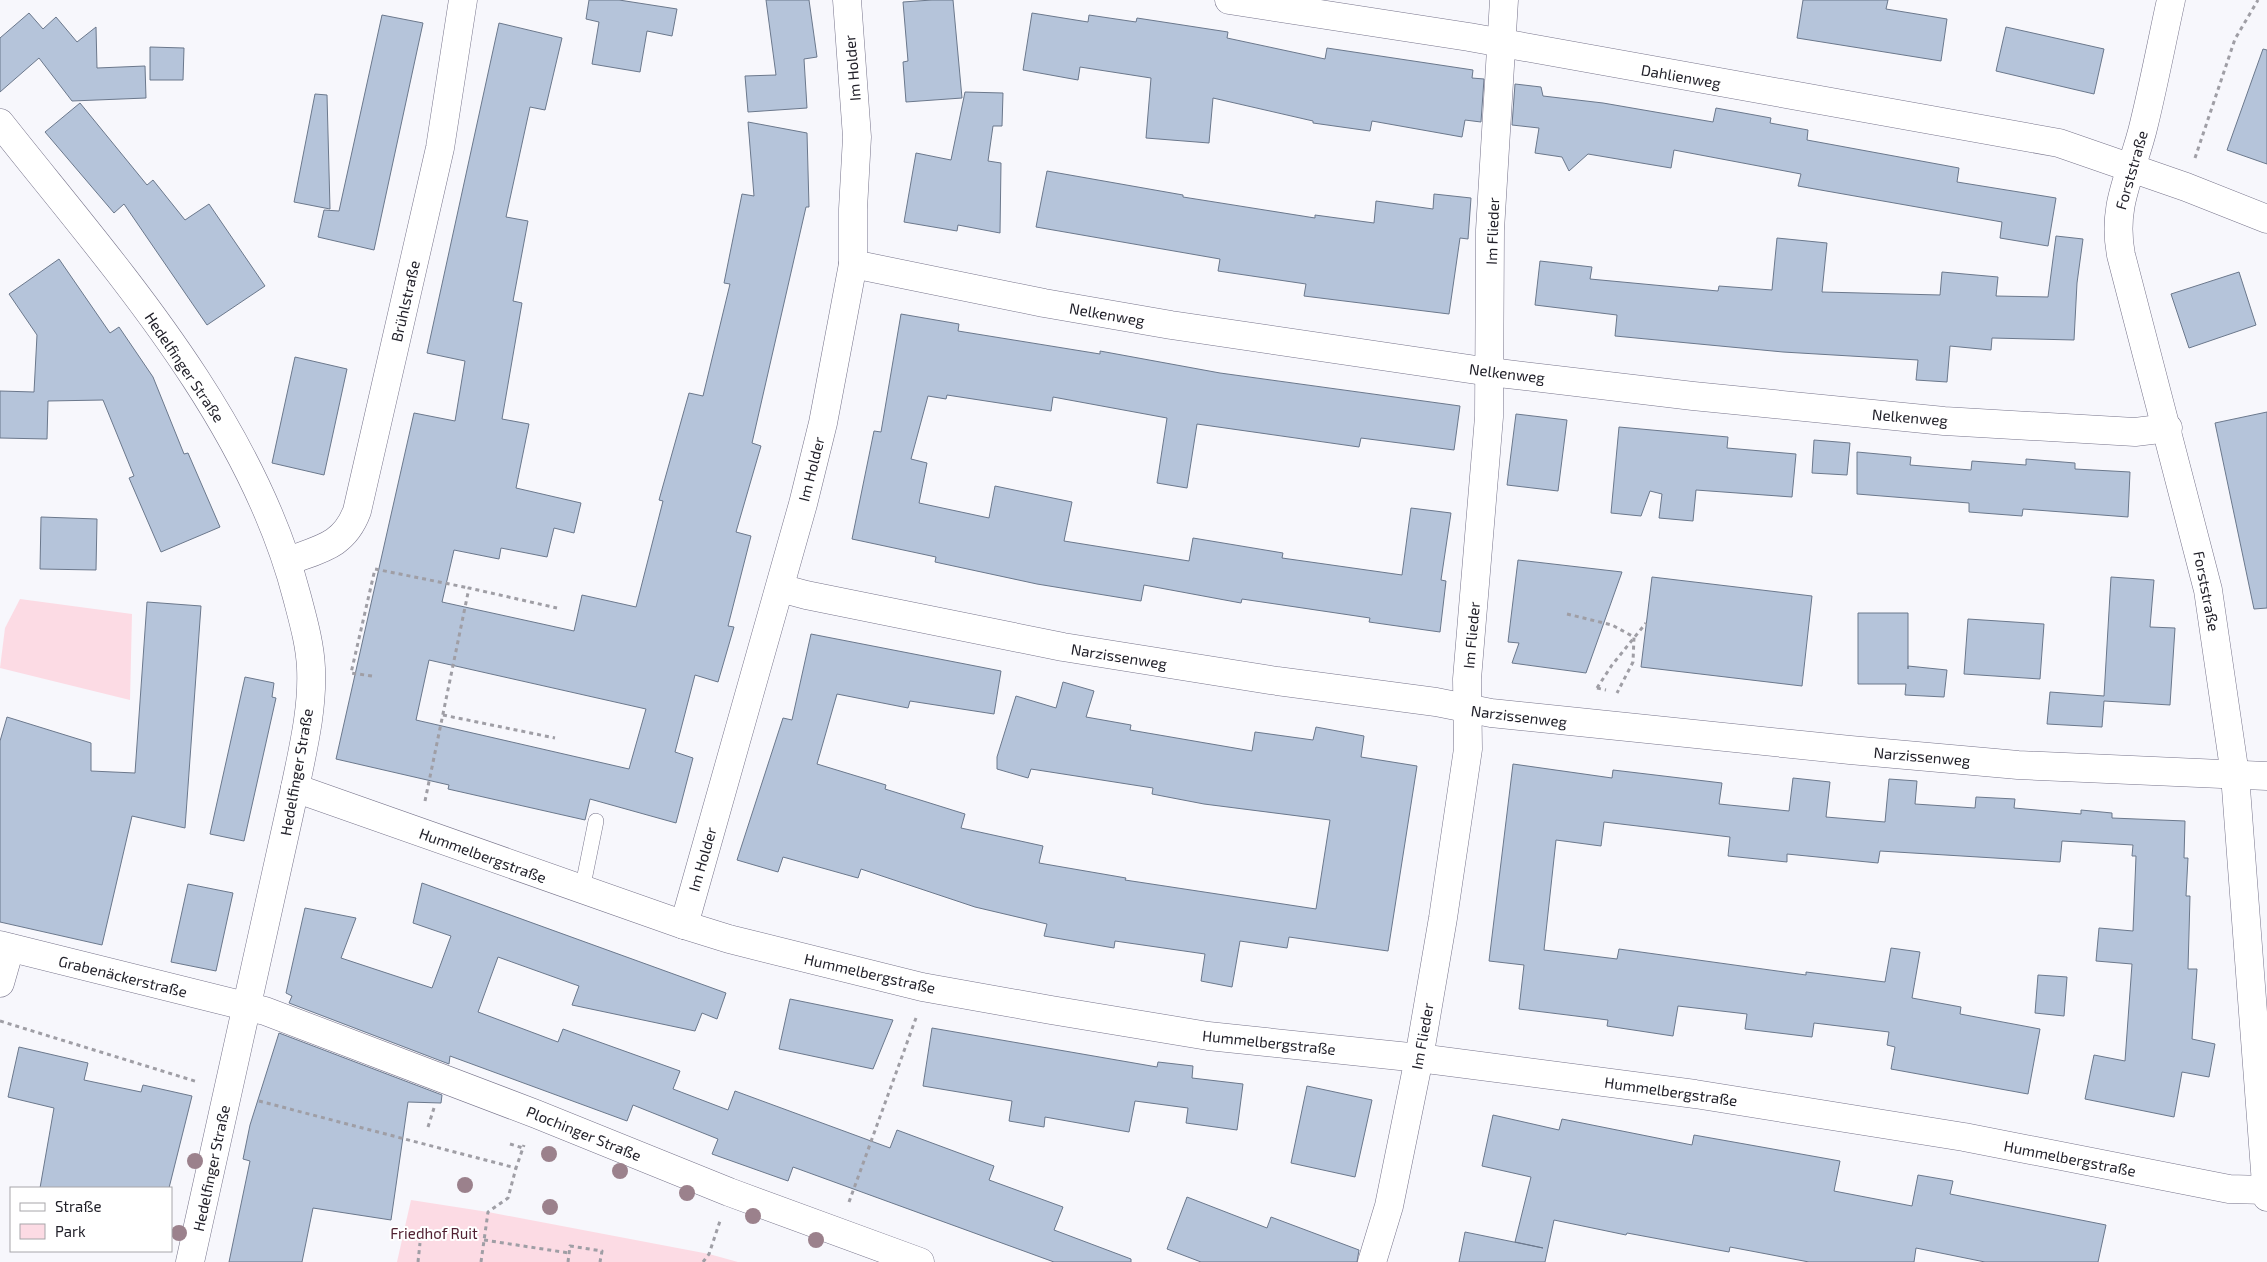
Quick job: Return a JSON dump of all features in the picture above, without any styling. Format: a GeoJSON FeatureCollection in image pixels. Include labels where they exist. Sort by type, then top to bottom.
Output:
{"type":"FeatureCollection","features":[{"type":"Feature","properties":{"kind":"street","name":"Brühlstraße"},"geometry":{"type":"LineString","coordinates":[[288,561],[328,547],[343,537],[352,525],[357,511],[440,148],[463,0]]}},
{"type":"Feature","properties":{"kind":"street","name":"Im Holder"},"geometry":{"type":"LineString","coordinates":[[684,925],[780,588],[822,423],[853,264],[853,209],[857,137],[847,0]]}},
{"type":"Feature","properties":{"kind":"street","name":"Dahlienweg"},"geometry":{"type":"LineString","coordinates":[[1229,0],[1500,42],[1771,93],[2020,135],[2075,147],[2186,187],[2267,219]]}},
{"type":"Feature","properties":{"kind":"street","name":"Im Flieder"},"geometry":{"type":"LineString","coordinates":[[1372,1262],[1389,1206],[1418,1058],[1461,808],[1468,750],[1467,679],[1487,454],[1490,372],[1490,230],[1497,148],[1500,42],[1504,0]]}},
{"type":"Feature","properties":{"kind":"street","name":"Forststraße"},"geometry":{"type":"LineString","coordinates":[[2171,0],[2143,129],[2130,168],[2118,215],[2119,241],[2208,590],[2235,775],[2248,959],[2264,1102],[2267,1193]]}},
{"type":"Feature","properties":{"kind":"street","name":"Hedelfinger Straße"},"geometry":{"type":"LineString","coordinates":[[0,123],[108,256],[207,395],[266,508],[288,561],[304,626],[311,666],[306,734],[190,1262]]}},
{"type":"Feature","properties":{"kind":"street","name":"Nelkenweg"},"geometry":{"type":"LineString","coordinates":[[853,264],[1044,303],[1171,325],[1490,372],[1693,396],[1944,421],[2135,432],[2168,428]]}},
{"type":"Feature","properties":{"kind":"street","name":"Narzissenweg"},"geometry":{"type":"LineString","coordinates":[[780,588],[806,596],[1063,647],[1277,681],[1436,702],[1468,709],[1636,729],[2008,764],[2267,776]]}},
{"type":"Feature","properties":{"kind":"street","name":"Hummelbergstraße"},"geometry":{"type":"LineString","coordinates":[[295,788],[684,925],[729,939],[922,987],[1208,1036],[1418,1058],[1695,1094],[1964,1137],[2229,1189],[2267,1193]]}},
{"type":"Feature","properties":{"kind":"street","name":"Grabenäckerstraße"},"geometry":{"type":"LineString","coordinates":[[5,947],[247,1006]]}},
{"type":"Feature","properties":{"kind":"street"},"geometry":{"type":"LineString","coordinates":[[0,983],[5,947]]}},
{"type":"Feature","properties":{"kind":"street","name":"Plochinger Straße"},"geometry":{"type":"LineString","coordinates":[[247,1006],[536,1114],[729,1192],[920,1262]]}},
{"type":"Feature","properties":{"kind":"lane"},"geometry":{"type":"LineString","coordinates":[[582,890],[596,821]]}},
{"type":"Feature","properties":{"kind":"path"},"geometry":{"type":"LineString","coordinates":[[2186,187],[2235,39],[2258,0]]}},
{"type":"Feature","properties":{"kind":"path"},"geometry":{"type":"LineString","coordinates":[[372,676],[351,673],[375,569],[557,608]]}},
{"type":"Feature","properties":{"kind":"path"},"geometry":{"type":"LineString","coordinates":[[419,831],[469,588]]}},
{"type":"Feature","properties":{"kind":"path"},"geometry":{"type":"LineString","coordinates":[[1567,614],[1612,625],[1634,637]]}},
{"type":"Feature","properties":{"kind":"path"},"geometry":{"type":"LineString","coordinates":[[1597,688],[1612,665],[1646,623]]}},
{"type":"Feature","properties":{"kind":"path"},"geometry":{"type":"LineString","coordinates":[[1617,693],[1633,662],[1634,637]]}},
{"type":"Feature","properties":{"kind":"path"},"geometry":{"type":"LineString","coordinates":[[443,715],[556,738]]}},
{"type":"Feature","properties":{"kind":"path"},"geometry":{"type":"LineString","coordinates":[[840,1232],[920,1008],[922,987]]}},
{"type":"Feature","properties":{"kind":"path"},"geometry":{"type":"LineString","coordinates":[[0,1021],[228,1092],[516,1168]]}},
{"type":"Feature","properties":{"kind":"path"},"geometry":{"type":"LineString","coordinates":[[428,1127],[436,1102]]}},
{"type":"Feature","properties":{"kind":"path"},"geometry":{"type":"LineString","coordinates":[[480,1262],[488,1212],[508,1198],[516,1168],[536,1114]]}},
{"type":"Feature","properties":{"kind":"path"},"geometry":{"type":"LineString","coordinates":[[510,1144],[523,1148]]}},
{"type":"Feature","properties":{"kind":"path"},"geometry":{"type":"LineString","coordinates":[[703,1262],[709,1254],[729,1192]]}},
{"type":"Feature","properties":{"kind":"path"},"geometry":{"type":"LineString","coordinates":[[484,1240],[569,1253]]}},
{"type":"Feature","properties":{"kind":"path"},"geometry":{"type":"LineString","coordinates":[[418,1262],[420,1243]]}},
{"type":"Feature","properties":{"kind":"path"},"geometry":{"type":"LineString","coordinates":[[568,1262],[570,1246],[602,1251],[600,1262]]}},
{"type":"Feature","properties":{"kind":"green space"},"geometry":{"type":"Polygon","coordinates":[[[20,599],[132,614],[130,700],[0,668],[5,628],[20,599]]]}},
{"type":"Feature","properties":{"kind":"green space","name":"Friedhof Ruit"},"geometry":{"type":"Polygon","coordinates":[[[411,1200],[488,1212],[709,1254],[738,1262],[397,1262],[411,1200]]]}},
{"type":"Feature","properties":{"kind":"building"},"geometry":{"type":"Polygon","coordinates":[[[589,0],[619,0],[677,9],[672,36],[647,31],[640,72],[592,64],[599,22],[586,19],[589,0]]]}},
{"type":"Feature","properties":{"kind":"building"},"geometry":{"type":"Polygon","coordinates":[[[766,0],[809,0],[817,57],[804,59],[807,108],[748,112],[745,76],[776,75],[766,0]]]}},
{"type":"Feature","properties":{"kind":"building"},"geometry":{"type":"Polygon","coordinates":[[[953,0],[962,98],[906,102],[903,62],[908,61],[903,2],[953,0]]]}},
{"type":"Feature","properties":{"kind":"building"},"geometry":{"type":"Polygon","coordinates":[[[1803,0],[1888,0],[1886,9],[1947,19],[1941,61],[1797,38],[1803,0]]]}},
{"type":"Feature","properties":{"kind":"building"},"geometry":{"type":"Polygon","coordinates":[[[29,13],[43,29],[56,17],[77,42],[96,27],[97,68],[145,66],[146,98],[72,101],[39,58],[0,92],[0,38],[29,13]]]}},
{"type":"Feature","properties":{"kind":"building"},"geometry":{"type":"Polygon","coordinates":[[[1032,13],[1088,22],[1089,15],[1136,22],[1137,18],[1228,32],[1227,38],[1325,59],[1327,48],[1473,70],[1472,78],[1484,79],[1481,122],[1465,120],[1462,137],[1372,121],[1370,131],[1313,123],[1313,121],[1213,98],[1209,143],[1146,138],[1151,78],[1080,67],[1078,80],[1023,70],[1032,13]]]}},
{"type":"Feature","properties":{"kind":"building"},"geometry":{"type":"Polygon","coordinates":[[[382,15],[423,23],[374,250],[318,237],[324,210],[339,211],[382,15]]]}},
{"type":"Feature","properties":{"kind":"building"},"geometry":{"type":"Polygon","coordinates":[[[499,23],[562,38],[545,110],[530,107],[506,217],[528,221],[513,301],[522,303],[502,419],[529,424],[516,488],[581,503],[574,533],[554,528],[547,557],[501,548],[499,559],[454,550],[442,602],[574,631],[582,595],[636,607],[663,501],[659,500],[689,393],[703,396],[730,284],[724,283],[742,194],[754,196],[748,122],[807,133],[809,207],[806,207],[752,443],[761,446],[736,532],[751,536],[728,626],[734,627],[718,682],[695,675],[675,752],[693,758],[676,823],[590,799],[585,820],[448,789],[449,785],[336,759],[414,413],[455,421],[465,361],[427,353],[499,23]],[[429,660],[416,720],[629,769],[646,709],[429,660]]]}},
{"type":"Feature","properties":{"kind":"building"},"geometry":{"type":"Polygon","coordinates":[[[2006,27],[2104,49],[2094,94],[1996,71],[2006,27]]]}},
{"type":"Feature","properties":{"kind":"building"},"geometry":{"type":"Polygon","coordinates":[[[150,47],[184,48],[183,80],[150,80],[150,47]]]}},
{"type":"Feature","properties":{"kind":"building"},"geometry":{"type":"Polygon","coordinates":[[[2263,49],[2267,50],[2267,164],[2227,150],[2263,49]]]}},
{"type":"Feature","properties":{"kind":"building"},"geometry":{"type":"Polygon","coordinates":[[[1515,84],[1541,87],[1543,96],[1603,103],[1713,122],[1716,108],[1771,118],[1770,123],[1808,130],[1807,140],[1959,168],[1957,182],[2056,198],[2048,246],[2000,238],[2002,222],[1798,186],[1801,174],[1674,150],[1671,168],[1588,154],[1569,171],[1562,157],[1535,153],[1539,128],[1512,125],[1515,84]]]}},
{"type":"Feature","properties":{"kind":"building"},"geometry":{"type":"Polygon","coordinates":[[[965,92],[1003,93],[1002,126],[993,126],[988,161],[1001,163],[1000,233],[958,225],[957,231],[904,222],[916,153],[951,160],[965,92]]]}},
{"type":"Feature","properties":{"kind":"building"},"geometry":{"type":"Polygon","coordinates":[[[315,94],[327,95],[330,209],[294,202],[315,94]]]}},
{"type":"Feature","properties":{"kind":"building"},"geometry":{"type":"Polygon","coordinates":[[[80,103],[147,185],[153,180],[185,220],[209,204],[265,286],[207,325],[124,204],[114,213],[45,132],[80,103]]]}},
{"type":"Feature","properties":{"kind":"building"},"geometry":{"type":"Polygon","coordinates":[[[1047,171],[1183,195],[1183,197],[1315,218],[1315,215],[1374,223],[1376,201],[1433,209],[1434,194],[1471,198],[1468,239],[1460,238],[1449,314],[1304,296],[1306,284],[1218,271],[1220,259],[1036,227],[1047,171]]]}},
{"type":"Feature","properties":{"kind":"building"},"geometry":{"type":"Polygon","coordinates":[[[2056,236],[2083,239],[2077,283],[2074,340],[1992,338],[1991,350],[1950,346],[1947,382],[1916,380],[1918,360],[1783,352],[1615,336],[1617,315],[1535,305],[1540,261],[1592,267],[1590,279],[1718,291],[1719,286],[1772,290],[1777,238],[1827,243],[1822,292],[1940,295],[1942,272],[1998,277],[1996,296],[2048,297],[2056,236]]]}},
{"type":"Feature","properties":{"kind":"building"},"geometry":{"type":"Polygon","coordinates":[[[59,259],[110,333],[119,327],[153,377],[184,454],[188,453],[220,527],[161,552],[129,478],[134,476],[103,400],[48,401],[47,439],[0,438],[0,391],[34,392],[37,335],[9,294],[59,259]]]}},
{"type":"Feature","properties":{"kind":"building"},"geometry":{"type":"Polygon","coordinates":[[[2239,272],[2256,325],[2189,348],[2171,294],[2239,272]]]}},
{"type":"Feature","properties":{"kind":"building"},"geometry":{"type":"Polygon","coordinates":[[[901,314],[959,324],[958,331],[1100,354],[1100,351],[1220,373],[1460,406],[1454,450],[1361,438],[1359,447],[1197,424],[1187,488],[1157,483],[1167,418],[1053,397],[1051,411],[947,395],[946,399],[928,396],[911,459],[927,463],[919,503],[989,518],[995,486],[1072,502],[1064,541],[1189,561],[1193,538],[1283,553],[1282,558],[1402,575],[1411,508],[1451,513],[1441,580],[1446,581],[1440,632],[1369,622],[1370,618],[1242,599],[1241,603],[1144,585],[1141,601],[1037,584],[935,562],[936,557],[852,539],[874,431],[881,432],[901,314]]]}},
{"type":"Feature","properties":{"kind":"building"},"geometry":{"type":"Polygon","coordinates":[[[295,357],[347,369],[324,475],[272,463],[295,357]]]}},
{"type":"Feature","properties":{"kind":"building"},"geometry":{"type":"Polygon","coordinates":[[[2267,412],[2267,608],[2254,609],[2215,423],[2267,412]]]}},
{"type":"Feature","properties":{"kind":"building"},"geometry":{"type":"Polygon","coordinates":[[[1516,414],[1567,420],[1558,491],[1507,485],[1516,414]]]}},
{"type":"Feature","properties":{"kind":"building"},"geometry":{"type":"Polygon","coordinates":[[[1619,427],[1728,437],[1727,448],[1796,454],[1792,497],[1696,490],[1693,521],[1659,518],[1662,494],[1650,491],[1641,516],[1611,513],[1619,427]]]}},
{"type":"Feature","properties":{"kind":"building"},"geometry":{"type":"Polygon","coordinates":[[[1814,440],[1850,443],[1847,475],[1812,473],[1814,440]]]}},
{"type":"Feature","properties":{"kind":"building"},"geometry":{"type":"Polygon","coordinates":[[[1857,452],[1911,457],[1910,465],[1971,470],[1972,461],[2026,465],[2026,459],[2075,463],[2075,469],[2130,472],[2128,517],[2023,509],[2022,516],[1969,512],[1969,503],[1857,494],[1857,452]]]}},
{"type":"Feature","properties":{"kind":"building"},"geometry":{"type":"Polygon","coordinates":[[[41,517],[97,519],[96,570],[40,569],[41,517]]]}},
{"type":"Feature","properties":{"kind":"building"},"geometry":{"type":"Polygon","coordinates":[[[1518,560],[1622,572],[1586,673],[1512,663],[1519,643],[1508,642],[1518,560]]]}},
{"type":"Feature","properties":{"kind":"building"},"geometry":{"type":"Polygon","coordinates":[[[1652,577],[1812,596],[1802,686],[1641,667],[1652,577]]]}},
{"type":"Feature","properties":{"kind":"building"},"geometry":{"type":"Polygon","coordinates":[[[2111,577],[2154,580],[2150,627],[2175,628],[2170,705],[2104,701],[2102,727],[2047,724],[2050,692],[2104,696],[2111,577]]]}},
{"type":"Feature","properties":{"kind":"building"},"geometry":{"type":"Polygon","coordinates":[[[147,602],[201,606],[185,828],[132,816],[102,945],[0,922],[0,741],[7,717],[91,743],[91,771],[135,773],[147,602]]]}},
{"type":"Feature","properties":{"kind":"building"},"geometry":{"type":"Polygon","coordinates":[[[1858,613],[1908,613],[1908,666],[1947,670],[1944,697],[1905,695],[1906,684],[1858,684],[1858,613]]]}},
{"type":"Feature","properties":{"kind":"building"},"geometry":{"type":"Polygon","coordinates":[[[1968,619],[2044,624],[2040,679],[1964,674],[1968,619]]]}},
{"type":"Feature","properties":{"kind":"building"},"geometry":{"type":"Polygon","coordinates":[[[811,634],[1001,671],[994,714],[910,701],[908,708],[837,694],[817,764],[886,785],[885,789],[965,814],[961,828],[1043,846],[1039,863],[1126,878],[1125,880],[1316,909],[1330,820],[1204,804],[1152,794],[1153,788],[1031,769],[1028,778],[997,769],[997,757],[1016,696],[1056,708],[1063,682],[1094,691],[1086,717],[1131,725],[1130,730],[1252,751],[1255,732],[1313,740],[1316,727],[1364,736],[1361,757],[1417,766],[1388,951],[1289,937],[1287,948],[1240,941],[1232,987],[1201,981],[1205,954],[1115,941],[1114,948],[1044,936],[1047,924],[975,907],[861,869],[858,878],[783,857],[778,872],[737,860],[783,718],[792,720],[811,634]]]}},
{"type":"Feature","properties":{"kind":"building"},"geometry":{"type":"Polygon","coordinates":[[[245,677],[274,683],[272,697],[276,698],[244,841],[210,834],[245,677]]]}},
{"type":"Feature","properties":{"kind":"building"},"geometry":{"type":"Polygon","coordinates":[[[1513,764],[1612,778],[1613,770],[1722,783],[1719,804],[1789,811],[1793,778],[1830,782],[1826,817],[1885,822],[1889,779],[1917,781],[1915,804],[1975,808],[1976,797],[2015,799],[2014,808],[2081,814],[2081,810],[2112,813],[2112,818],[2185,821],[2184,858],[2188,858],[2186,896],[2190,896],[2188,969],[2197,969],[2192,1039],[2215,1044],[2209,1077],[2182,1072],[2174,1117],[2085,1099],[2094,1055],[2125,1061],[2132,964],[2096,961],[2099,928],[2133,931],[2136,856],[2132,856],[2133,845],[2062,841],[2060,862],[1880,851],[1878,863],[1787,854],[1787,862],[1728,856],[1730,837],[1604,822],[1601,846],[1556,840],[1544,950],[1617,959],[1619,949],[1806,975],[1806,972],[1885,982],[1891,948],[1920,952],[1912,998],[1961,1007],[1960,1014],[2040,1029],[2028,1094],[1891,1069],[1895,1047],[1887,1045],[1889,1032],[1814,1023],[1812,1037],[1745,1029],[1747,1014],[1678,1006],[1673,1036],[1607,1026],[1608,1020],[1519,1009],[1524,965],[1489,961],[1513,764]]]}},
{"type":"Feature","properties":{"kind":"building"},"geometry":{"type":"Polygon","coordinates":[[[422,883],[726,993],[717,1019],[702,1013],[695,1031],[572,1005],[579,986],[498,957],[478,1012],[558,1042],[563,1029],[680,1071],[673,1089],[728,1110],[735,1091],[890,1148],[897,1130],[994,1166],[989,1180],[1063,1207],[1054,1230],[1131,1259],[1131,1262],[1054,1262],[793,1167],[788,1181],[712,1154],[718,1139],[633,1105],[627,1121],[450,1056],[449,1064],[289,1003],[292,996],[286,993],[305,908],[356,918],[341,958],[432,988],[451,936],[413,923],[422,883]]]}},
{"type":"Feature","properties":{"kind":"building"},"geometry":{"type":"Polygon","coordinates":[[[188,884],[233,893],[216,971],[171,962],[188,884]]]}},
{"type":"Feature","properties":{"kind":"building"},"geometry":{"type":"Polygon","coordinates":[[[2038,975],[2067,977],[2064,1016],[2035,1013],[2038,975]]]}},
{"type":"Feature","properties":{"kind":"building"},"geometry":{"type":"Polygon","coordinates":[[[790,999],[893,1020],[873,1069],[779,1049],[790,999]]]}},
{"type":"Feature","properties":{"kind":"building"},"geometry":{"type":"Polygon","coordinates":[[[932,1028],[1157,1067],[1158,1062],[1193,1066],[1192,1078],[1243,1084],[1237,1130],[1186,1123],[1188,1108],[1135,1101],[1129,1132],[1045,1117],[1044,1127],[1009,1121],[1012,1101],[923,1086],[932,1028]]]}},
{"type":"Feature","properties":{"kind":"building"},"geometry":{"type":"Polygon","coordinates":[[[279,1033],[442,1095],[441,1103],[408,1102],[391,1220],[313,1208],[302,1262],[229,1262],[250,1161],[243,1159],[250,1125],[279,1033]]]}},
{"type":"Feature","properties":{"kind":"building"},"geometry":{"type":"Polygon","coordinates":[[[19,1047],[88,1063],[84,1080],[141,1092],[143,1085],[192,1096],[169,1187],[40,1187],[54,1108],[8,1097],[19,1047]]]}},
{"type":"Feature","properties":{"kind":"building"},"geometry":{"type":"Polygon","coordinates":[[[1307,1086],[1372,1100],[1355,1177],[1291,1163],[1307,1086]]]}},
{"type":"Feature","properties":{"kind":"building"},"geometry":{"type":"Polygon","coordinates":[[[1493,1115],[1559,1130],[1562,1119],[1692,1145],[1694,1135],[1840,1161],[1834,1191],[1912,1206],[1918,1175],[1953,1181],[1950,1194],[2106,1225],[2098,1262],[1985,1262],[1916,1248],[1914,1262],[1809,1262],[1730,1247],[1729,1252],[1627,1233],[1626,1235],[1554,1220],[1545,1262],[1459,1262],[1465,1232],[1543,1248],[1515,1242],[1531,1177],[1482,1166],[1493,1115]]]}},
{"type":"Feature","properties":{"kind":"building"},"geometry":{"type":"Polygon","coordinates":[[[1187,1197],[1267,1228],[1271,1217],[1359,1250],[1357,1262],[1201,1262],[1167,1249],[1187,1197]]]}}]}
